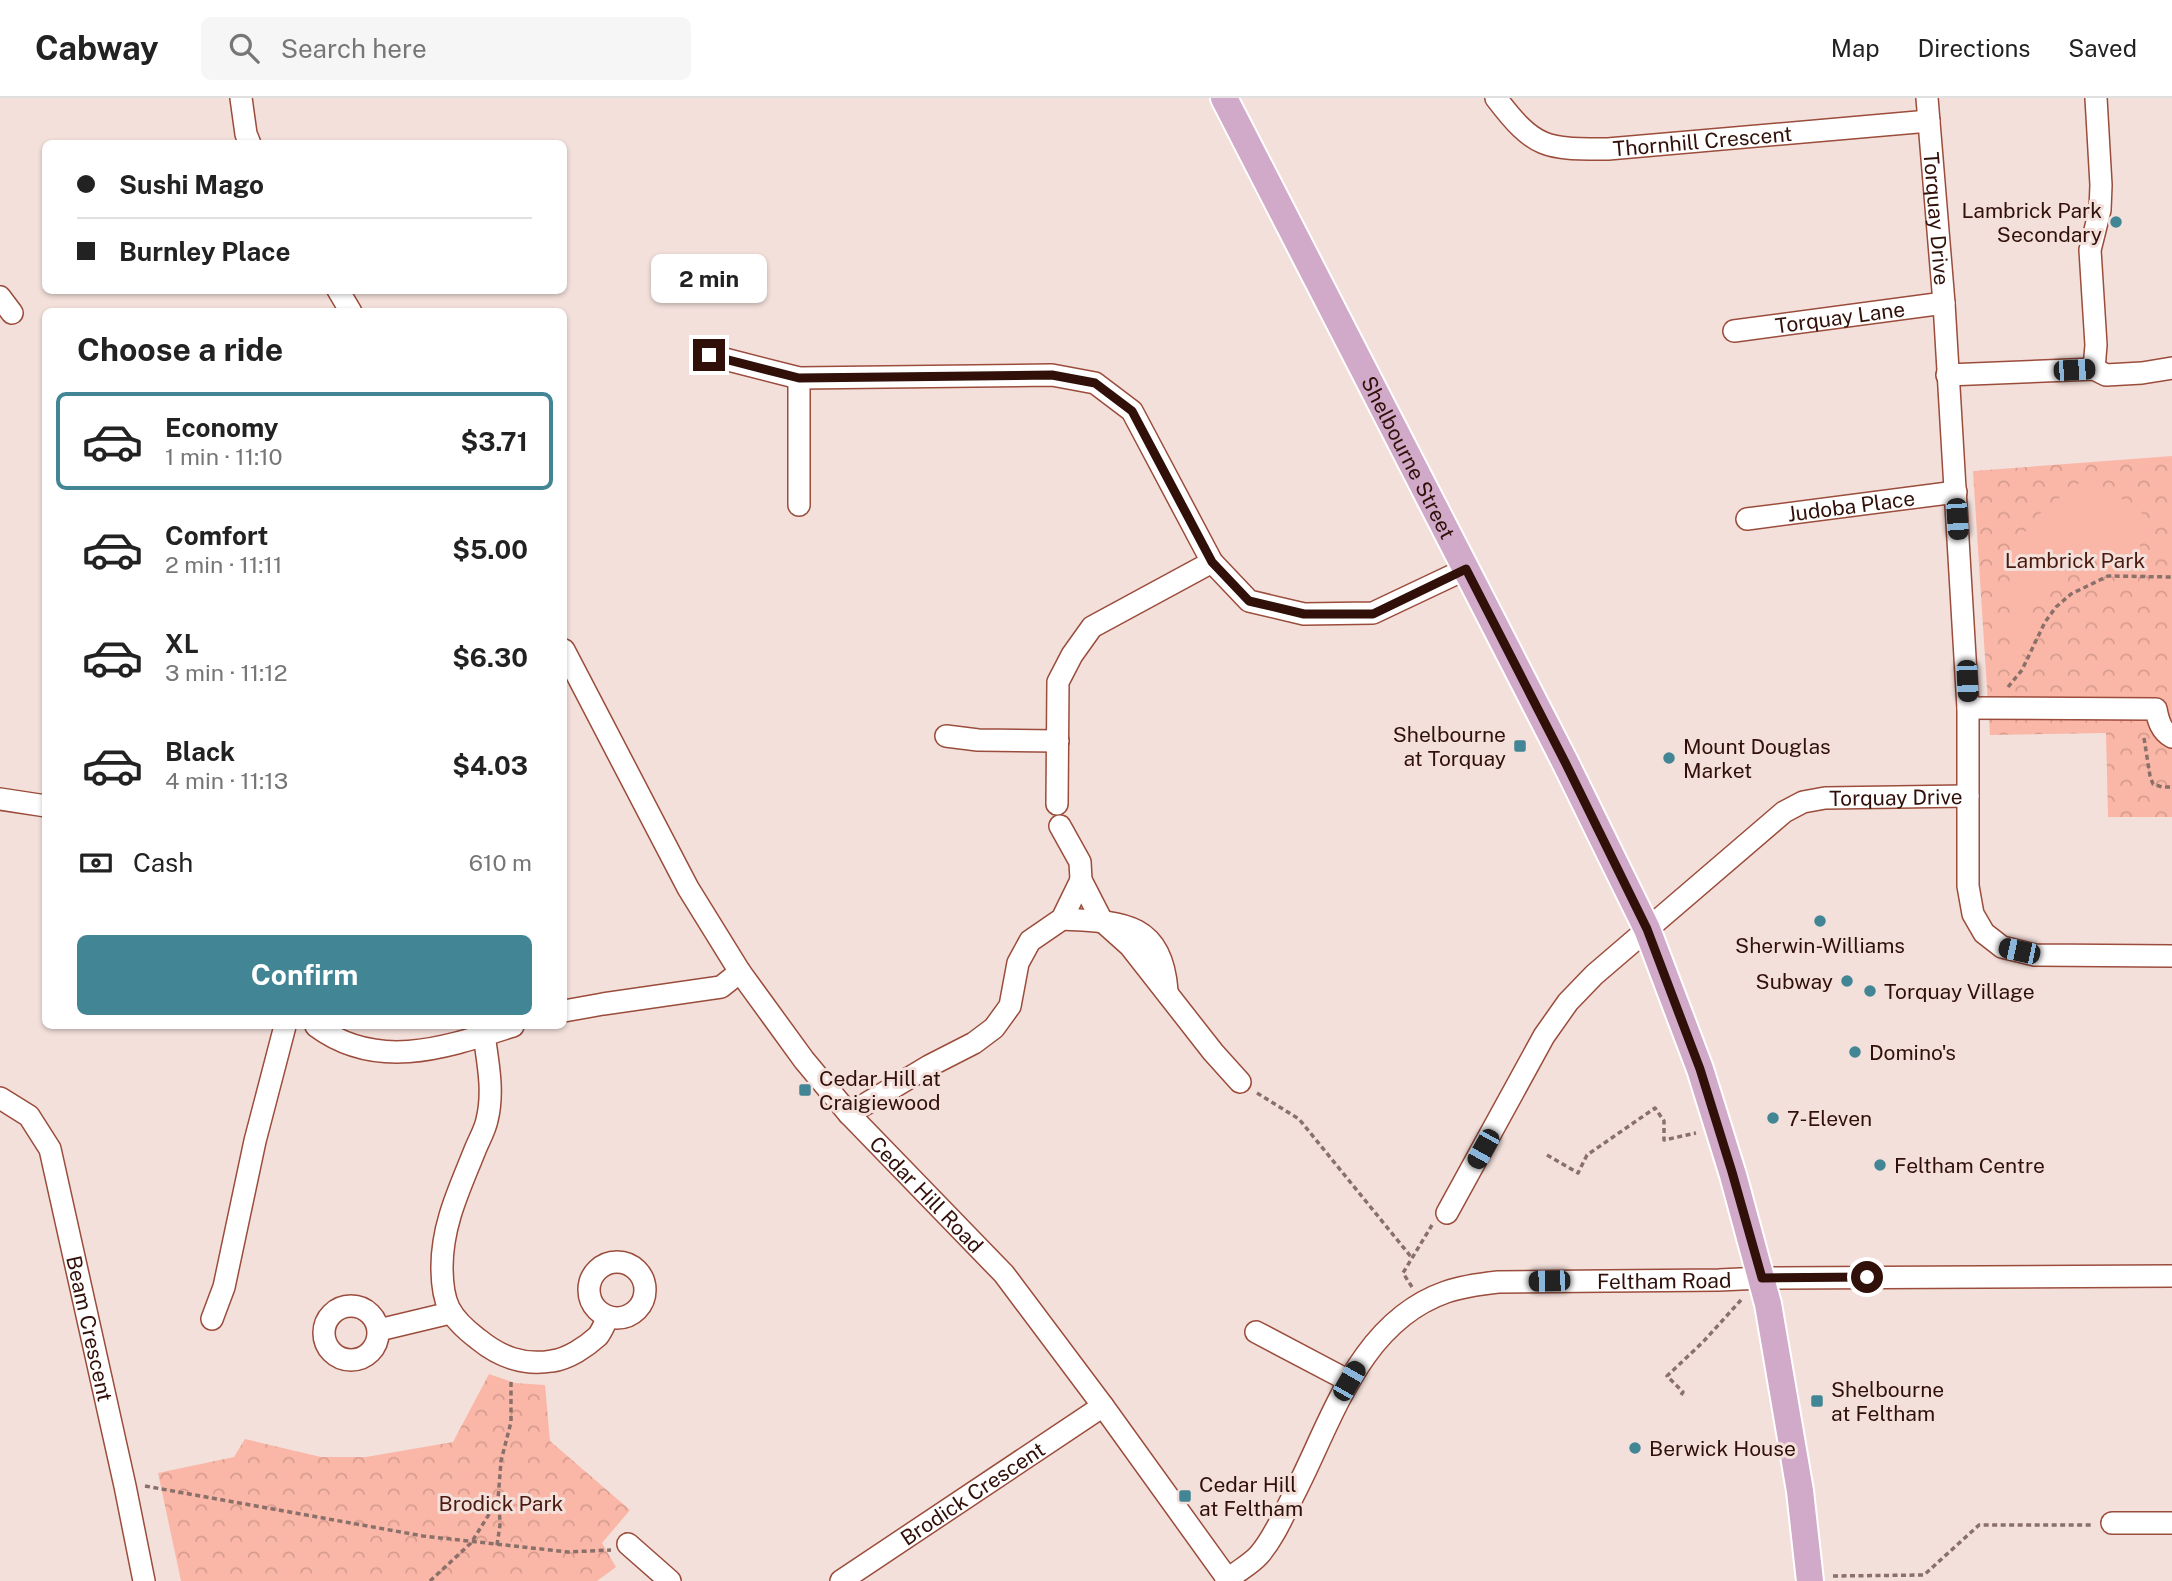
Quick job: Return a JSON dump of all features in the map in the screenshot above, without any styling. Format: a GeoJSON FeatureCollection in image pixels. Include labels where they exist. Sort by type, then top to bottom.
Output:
{"type":"FeatureCollection","features":[{"type":"Feature","properties":{"kind":"main road","name":"Shelbourne Street"},"geometry":{"type":"LineString","coordinates":[[1224,98],[1576,783],[1647,929],[1700,1069],[1762,1278],[1797,1471],[1810,1578]]}},
{"type":"Feature","properties":{"kind":"street"},"geometry":{"type":"LineString","coordinates":[[241,98],[248,140]]}},
{"type":"Feature","properties":{"kind":"street","name":"Thornhill Crescent"},"geometry":{"type":"LineString","coordinates":[[1496,98],[1516,125],[1538,142],[1562,149],[1608,149],[1929,121]]}},
{"type":"Feature","properties":{"kind":"street","name":"Torquay Drive"},"geometry":{"type":"LineString","coordinates":[[1447,1213],[1544,1035],[1568,1002],[1594,975],[1784,812],[1803,802],[1825,798],[1968,796],[1979,707],[1956,492],[1927,98]]}},
{"type":"Feature","properties":{"kind":"street"},"geometry":{"type":"LineString","coordinates":[[2094,369],[2096,345],[2090,250],[2100,210],[2101,185],[2096,98]]}},
{"type":"Feature","properties":{"kind":"street","name":"Torquay Lane"},"geometry":{"type":"LineString","coordinates":[[1734,331],[1944,303]]}},
{"type":"Feature","properties":{"kind":"street"},"geometry":{"type":"LineString","coordinates":[[709,355],[799,378],[1052,375],[1095,383],[1132,411],[1212,562],[1249,601],[1304,614],[1373,614],[1466,569]]}},
{"type":"Feature","properties":{"kind":"street"},"geometry":{"type":"LineString","coordinates":[[1947,375],[2094,369],[2106,375],[2172,368]]}},
{"type":"Feature","properties":{"kind":"street"},"geometry":{"type":"LineString","coordinates":[[799,378],[799,505]]}},
{"type":"Feature","properties":{"kind":"street","name":"Judoba Place"},"geometry":{"type":"LineString","coordinates":[[1747,519],[1956,492]]}},
{"type":"Feature","properties":{"kind":"street"},"geometry":{"type":"LineString","coordinates":[[1057,804],[1058,682],[1072,655],[1092,627],[1212,562]]}},
{"type":"Feature","properties":{"kind":"street","name":"Cedar Hill Road"},"geometry":{"type":"LineString","coordinates":[[567,656],[688,888],[740,972],[804,1060],[849,1114],[1004,1274],[1103,1406],[1227,1580]]}},
{"type":"Feature","properties":{"kind":"street"},"geometry":{"type":"LineString","coordinates":[[1979,707],[2156,709],[2159,723],[2172,737]]}},
{"type":"Feature","properties":{"kind":"street"},"geometry":{"type":"LineString","coordinates":[[946,736],[978,740],[1058,741]]}},
{"type":"Feature","properties":{"kind":"street"},"geometry":{"type":"LineString","coordinates":[[1968,796],[1968,886],[1972,914],[1983,933],[2002,947],[2035,955],[2172,956]]}},
{"type":"Feature","properties":{"kind":"street"},"geometry":{"type":"LineString","coordinates":[[0,799],[42,805]]}},
{"type":"Feature","properties":{"kind":"street"},"geometry":{"type":"LineString","coordinates":[[1060,826],[1080,862],[1081,880],[1101,921],[1130,946],[1213,1052],[1240,1082]]}},
{"type":"Feature","properties":{"kind":"street"},"geometry":{"type":"LineString","coordinates":[[849,1114],[929,1066],[974,1043],[994,1028],[1010,1006],[1018,963],[1030,941],[1062,919],[1081,880]]}},
{"type":"Feature","properties":{"kind":"street"},"geometry":{"type":"LineString","coordinates":[[1062,919],[1101,921]]}},
{"type":"Feature","properties":{"kind":"street"},"geometry":{"type":"LineString","coordinates":[[567,1011],[721,987],[740,972]]}},
{"type":"Feature","properties":{"kind":"street"},"geometry":{"type":"LineString","coordinates":[[212,1319],[224,1287],[255,1141],[284,1029]]}},
{"type":"Feature","properties":{"kind":"street"},"geometry":{"type":"LineString","coordinates":[[321,1029],[346,1044],[384,1052],[433,1049],[503,1029]]}},
{"type":"Feature","properties":{"kind":"street"},"geometry":{"type":"LineString","coordinates":[[484,1035],[491,1082],[487,1119],[448,1217],[442,1248],[444,1300],[450,1313],[480,1341],[510,1359],[537,1364],[558,1361],[576,1353],[599,1335],[608,1317]]}},
{"type":"Feature","properties":{"kind":"street","name":"Beam Crescent"},"geometry":{"type":"LineString","coordinates":[[0,1098],[29,1116],[50,1149],[144,1581]]}},
{"type":"Feature","properties":{"kind":"street","name":"Feltham Road"},"geometry":{"type":"LineString","coordinates":[[1227,1580],[1259,1555],[1276,1529],[1364,1356],[1389,1327],[1422,1303],[1444,1293],[1469,1285],[1497,1282],[2172,1276]]}},
{"type":"Feature","properties":{"kind":"street"},"geometry":{"type":"LineString","coordinates":[[379,1330],[450,1313]]}},
{"type":"Feature","properties":{"kind":"street"},"geometry":{"type":"LineString","coordinates":[[1256,1332],[1349,1381]]}},
{"type":"Feature","properties":{"kind":"street","name":"Brodick Crescent"},"geometry":{"type":"LineString","coordinates":[[841,1581],[1103,1406]]}},
{"type":"Feature","properties":{"kind":"street"},"geometry":{"type":"LineString","coordinates":[[2112,1523],[2172,1523]]}},
{"type":"Feature","properties":{"kind":"street"},"geometry":{"type":"LineString","coordinates":[[628,1544],[670,1581]]}},
{"type":"Feature","properties":{"kind":"path"},"geometry":{"type":"LineString","coordinates":[[1979,707],[2022,670],[2045,622],[2056,607],[2071,594],[2108,576],[2172,577]]}},
{"type":"Feature","properties":{"kind":"path"},"geometry":{"type":"LineString","coordinates":[[2139,709],[2153,784],[2172,787]]}},
{"type":"Feature","properties":{"kind":"path"},"geometry":{"type":"LineString","coordinates":[[1240,1082],[1299,1119],[1412,1258]]}},
{"type":"Feature","properties":{"kind":"path"},"geometry":{"type":"LineString","coordinates":[[1547,1155],[1578,1173],[1587,1155],[1655,1108],[1664,1121],[1664,1140],[1718,1128]]}},
{"type":"Feature","properties":{"kind":"path"},"geometry":{"type":"LineString","coordinates":[[1422,1303],[1404,1273],[1432,1226],[1447,1213]]}},
{"type":"Feature","properties":{"kind":"path"},"geometry":{"type":"LineString","coordinates":[[1681,1395],[1684,1392],[1667,1376],[1703,1342],[1762,1278]]}},
{"type":"Feature","properties":{"kind":"path"},"geometry":{"type":"LineString","coordinates":[[497,1545],[501,1461],[511,1422],[510,1359]]}},
{"type":"Feature","properties":{"kind":"path"},"geometry":{"type":"LineString","coordinates":[[125,1486],[160,1487],[370,1528],[471,1543],[568,1552],[608,1551],[628,1544]]}},
{"type":"Feature","properties":{"kind":"path"},"geometry":{"type":"LineString","coordinates":[[430,1581],[471,1543],[498,1500]]}},
{"type":"Feature","properties":{"kind":"path"},"geometry":{"type":"LineString","coordinates":[[1810,1578],[1924,1575],[1979,1525],[2112,1523]]}},
{"type":"Feature","properties":{"kind":"green space","name":"Lambrick Park"},"geometry":{"type":"Polygon","coordinates":[[[2172,456],[2172,817],[2108,817],[2106,733],[1990,735],[1973,471],[2172,456]]]}},
{"type":"Feature","properties":{"kind":"green space"},"geometry":{"type":"Polygon","coordinates":[[[2089,478],[2141,511],[2143,517],[2140,528],[2140,561],[2149,572],[2117,572],[2119,565],[2112,559],[2075,566],[2050,580],[2035,604],[2021,660],[2009,678],[2013,663],[2009,590],[2012,569],[2006,568],[2009,551],[2017,551],[2034,519],[2089,478]]]}},
{"type":"Feature","properties":{"kind":"green space","name":"Brodick Park"},"geometry":{"type":"Polygon","coordinates":[[[489,1374],[515,1383],[545,1385],[550,1441],[630,1510],[602,1543],[616,1567],[597,1581],[181,1581],[158,1473],[234,1457],[245,1439],[321,1457],[366,1457],[453,1442],[489,1374]]]}},
{"type":"Feature","properties":{"kind":"place","name":"Lambrick Park Secondary"},"geometry":{"type":"Point","coordinates":[2116,222]}},
{"type":"Feature","properties":{"kind":"place","name":"Shelbourne at Torquay"},"geometry":{"type":"Point","coordinates":[1520,746]}},
{"type":"Feature","properties":{"kind":"place","name":"Mount Douglas Market"},"geometry":{"type":"Point","coordinates":[1669,758]}},
{"type":"Feature","properties":{"kind":"place","name":"Sherwin-Williams"},"geometry":{"type":"Point","coordinates":[1820,921]}},
{"type":"Feature","properties":{"kind":"place","name":"Subway"},"geometry":{"type":"Point","coordinates":[1847,981]}},
{"type":"Feature","properties":{"kind":"place","name":"Torquay Village"},"geometry":{"type":"Point","coordinates":[1870,991]}},
{"type":"Feature","properties":{"kind":"place","name":"Domino's"},"geometry":{"type":"Point","coordinates":[1855,1052]}},
{"type":"Feature","properties":{"kind":"place","name":"Cedar Hill at Craigiewood"},"geometry":{"type":"Point","coordinates":[805,1090]}},
{"type":"Feature","properties":{"kind":"place","name":"7-Eleven"},"geometry":{"type":"Point","coordinates":[1773,1118]}},
{"type":"Feature","properties":{"kind":"place","name":"Feltham Centre"},"geometry":{"type":"Point","coordinates":[1880,1165]}},
{"type":"Feature","properties":{"kind":"place","name":"Shelbourne at Feltham"},"geometry":{"type":"Point","coordinates":[1817,1401]}},
{"type":"Feature","properties":{"kind":"place","name":"Berwick House"},"geometry":{"type":"Point","coordinates":[1635,1448]}},
{"type":"Feature","properties":{"kind":"place","name":"Cedar Hill at Feltham"},"geometry":{"type":"Point","coordinates":[1185,1496]}},
{"type":"Feature","properties":{"kind":"route"},"geometry":{"type":"LineString","coordinates":[[709,355],[799,378],[1052,375],[1095,383],[1132,411],[1212,562],[1249,601],[1304,614],[1373,614],[1466,569],[1647,929],[1700,1069],[1762,1278],[1867,1277]]}}]}
